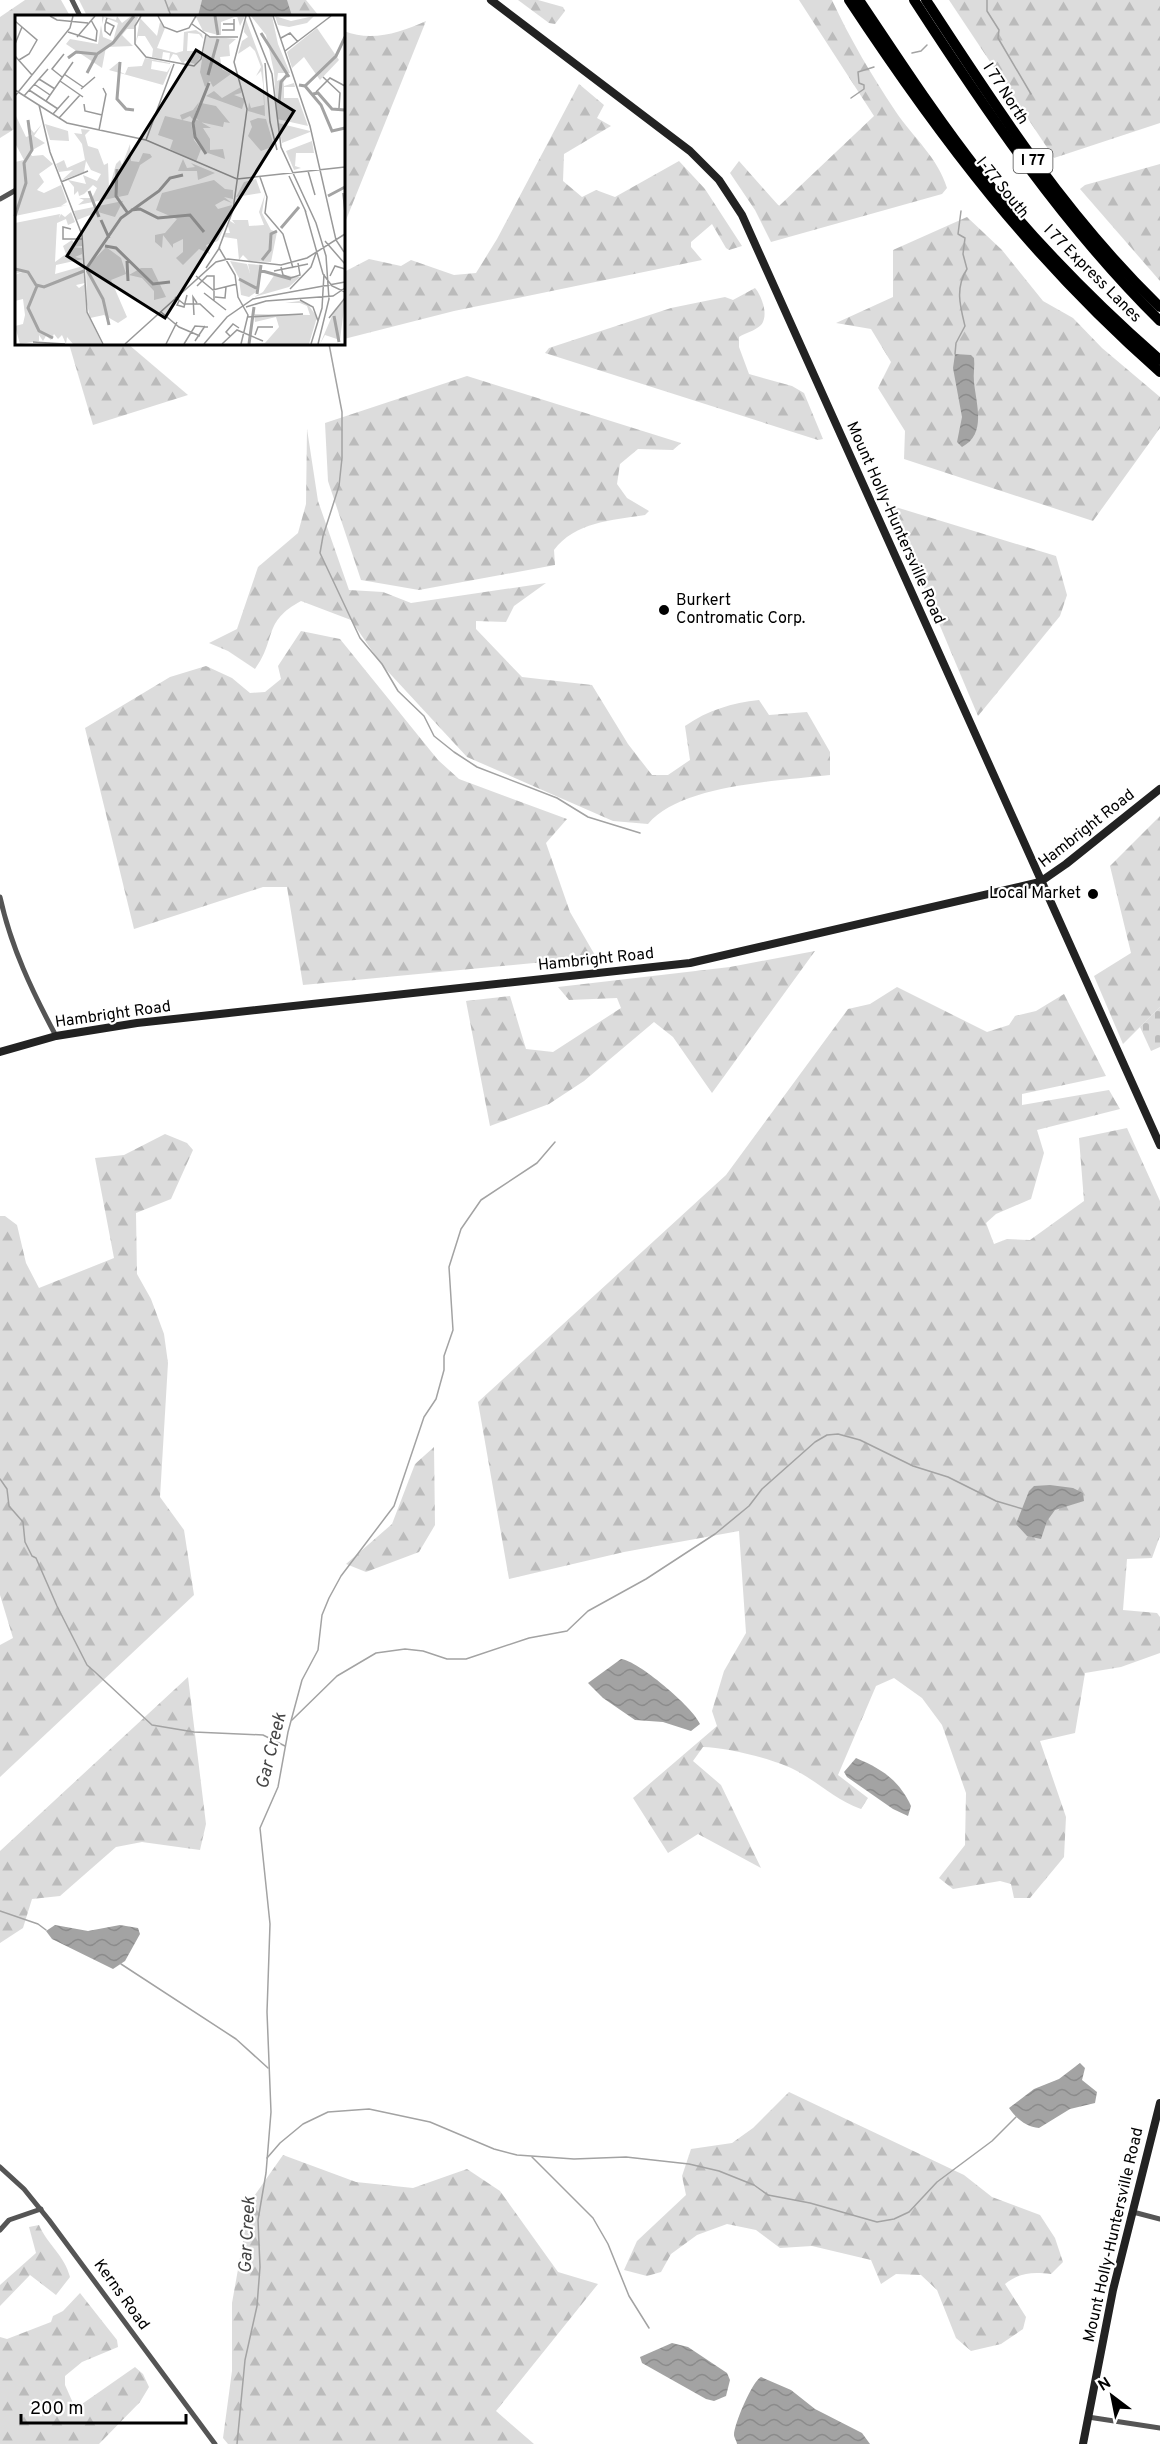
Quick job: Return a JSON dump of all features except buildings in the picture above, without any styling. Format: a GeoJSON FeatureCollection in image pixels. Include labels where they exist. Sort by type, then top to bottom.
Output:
{"type":"FeatureCollection","features":[{"type":"Feature","properties":{"kind":"highway","name":"I-77 South"},"geometry":{"type":"LineString","coordinates":[[849,0],[925,113],[1012,224],[1081,298],[1160,372]]}},
{"type":"Feature","properties":{"kind":"highway","name":"I 77 Express Lanes"},"geometry":{"type":"LineString","coordinates":[[860,0],[926,100],[980,172],[1038,241],[1101,306],[1160,360]]}},
{"type":"Feature","properties":{"kind":"highway","name":"I 77 Express Lanes"},"geometry":{"type":"LineString","coordinates":[[914,0],[1024,164],[1067,220],[1120,281],[1160,321]]}},
{"type":"Feature","properties":{"kind":"highway","name":"I 77 North"},"geometry":{"type":"LineString","coordinates":[[926,0],[994,106],[1049,184],[1107,252],[1160,307]]}},
{"type":"Feature","properties":{"kind":"highway"},"geometry":{"type":"LineString","coordinates":[[1120,281],[1160,328]]}},
{"type":"Feature","properties":{"kind":"highway"},"geometry":{"type":"LineString","coordinates":[[1101,306],[1160,352]]}},
{"type":"Feature","properties":{"kind":"main road","name":"Mount Holly-Huntersville Road"},"geometry":{"type":"LineString","coordinates":[[491,0],[690,151],[719,180],[736,205],[753,236],[1040,882],[1160,1145]]}},
{"type":"Feature","properties":{"kind":"main road","name":"Hambright Road"},"geometry":{"type":"LineString","coordinates":[[0,1052],[56,1036],[137,1023],[690,963],[1040,882],[1160,789]]}},
{"type":"Feature","properties":{"kind":"main road","name":"Mount Holly-Huntersville Road"},"geometry":{"type":"LineString","coordinates":[[1083,2444],[1113,2290],[1160,2103]]}},
{"type":"Feature","properties":{"kind":"street"},"geometry":{"type":"LineString","coordinates":[[72,0],[80,15]]}},
{"type":"Feature","properties":{"kind":"street"},"geometry":{"type":"LineString","coordinates":[[0,199],[15,191]]}},
{"type":"Feature","properties":{"kind":"street"},"geometry":{"type":"LineString","coordinates":[[0,897],[8,932],[18,958],[56,1036]]}},
{"type":"Feature","properties":{"kind":"street","name":"Kerns Road"},"geometry":{"type":"LineString","coordinates":[[0,2167],[15,2179],[40,2209],[215,2444]]}},
{"type":"Feature","properties":{"kind":"street"},"geometry":{"type":"LineString","coordinates":[[0,2230],[9,2220],[40,2209]]}},
{"type":"Feature","properties":{"kind":"street"},"geometry":{"type":"LineString","coordinates":[[1133,2212],[1160,2219]]}},
{"type":"Feature","properties":{"kind":"street"},"geometry":{"type":"LineString","coordinates":[[1088,2417],[1160,2428]]}},
{"type":"Feature","properties":{"kind":"green space"},"geometry":{"type":"Polygon","coordinates":[[[25,0],[61,0],[69,15],[15,15],[15,129],[0,138],[0,17],[25,0]]]}},
{"type":"Feature","properties":{"kind":"green space"},"geometry":{"type":"Polygon","coordinates":[[[79,0],[306,0],[318,15],[86,15],[79,0]]]}},
{"type":"Feature","properties":{"kind":"green space"},"geometry":{"type":"Polygon","coordinates":[[[518,0],[538,0],[563,7],[565,11],[555,24],[549,23],[518,0]]]}},
{"type":"Feature","properties":{"kind":"green space"},"geometry":{"type":"Polygon","coordinates":[[[799,0],[832,0],[870,71],[896,112],[938,167],[947,188],[942,194],[771,242],[755,210],[730,173],[739,161],[779,206],[874,116],[799,0]]]}},
{"type":"Feature","properties":{"kind":"green space"},"geometry":{"type":"Polygon","coordinates":[[[949,0],[1160,0],[1160,123],[1054,158],[949,0]]]}},
{"type":"Feature","properties":{"kind":"green space"},"geometry":{"type":"Polygon","coordinates":[[[426,21],[345,223],[345,31],[375,36],[406,29],[426,21]]]}},
{"type":"Feature","properties":{"kind":"green space"},"geometry":{"type":"Polygon","coordinates":[[[579,84],[604,105],[597,118],[611,126],[564,154],[563,181],[582,197],[596,190],[615,197],[679,161],[705,189],[742,246],[729,250],[726,248],[712,224],[691,242],[691,247],[702,260],[454,311],[345,339],[345,271],[369,259],[401,266],[411,260],[454,275],[476,273],[497,239],[579,84]]]}},
{"type":"Feature","properties":{"kind":"green space"},"geometry":{"type":"Polygon","coordinates":[[[1160,164],[1160,281],[1080,189],[1085,185],[1160,164]]]}},
{"type":"Feature","properties":{"kind":"green space"},"geometry":{"type":"Polygon","coordinates":[[[967,217],[1002,250],[1043,301],[1073,318],[1102,348],[1160,397],[1160,428],[1093,521],[904,459],[905,431],[878,388],[891,362],[871,329],[836,323],[893,297],[893,250],[967,217]]]}},
{"type":"Feature","properties":{"kind":"green space"},"geometry":{"type":"Polygon","coordinates":[[[755,288],[764,306],[763,321],[756,329],[739,337],[739,347],[749,374],[792,386],[804,393],[823,439],[818,440],[545,353],[549,348],[671,308],[725,297],[733,300],[755,288]]]}},
{"type":"Feature","properties":{"kind":"green space"},"geometry":{"type":"Polygon","coordinates":[[[69,345],[129,345],[188,395],[93,425],[69,345]]]}},
{"type":"Feature","properties":{"kind":"green space"},"geometry":{"type":"Polygon","coordinates":[[[467,376],[681,443],[673,450],[638,449],[620,464],[617,484],[627,498],[649,511],[645,515],[595,524],[572,533],[554,550],[555,565],[419,590],[361,580],[328,481],[325,423],[467,376]]]}},
{"type":"Feature","properties":{"kind":"green space"},"geometry":{"type":"Polygon","coordinates":[[[307,429],[318,501],[349,590],[383,592],[411,603],[546,583],[514,606],[506,622],[476,621],[476,629],[522,677],[592,685],[628,744],[652,775],[668,775],[690,760],[685,726],[720,708],[759,700],[769,715],[807,712],[830,752],[830,775],[707,792],[683,800],[663,811],[648,824],[613,821],[467,757],[381,664],[351,620],[301,601],[280,616],[255,669],[228,651],[209,643],[237,629],[258,567],[298,533],[306,504],[307,429]]]}},
{"type":"Feature","properties":{"kind":"green space"},"geometry":{"type":"Polygon","coordinates":[[[889,505],[1056,556],[1067,595],[1060,616],[978,716],[889,505]]]}},
{"type":"Feature","properties":{"kind":"green space"},"geometry":{"type":"Polygon","coordinates":[[[301,631],[340,639],[438,760],[459,779],[567,819],[546,843],[570,912],[596,957],[303,985],[287,887],[263,887],[134,929],[85,728],[170,677],[206,666],[232,678],[250,693],[265,692],[281,679],[278,666],[301,631]]]}},
{"type":"Feature","properties":{"kind":"green space"},"geometry":{"type":"Polygon","coordinates":[[[1160,816],[1160,1007],[1123,1044],[1094,976],[1131,953],[1110,866],[1160,816]]]}},
{"type":"Feature","properties":{"kind":"green space"},"geometry":{"type":"Polygon","coordinates":[[[815,951],[712,1093],[673,1037],[654,1022],[584,1081],[549,1104],[490,1126],[466,1001],[510,996],[526,1049],[553,1052],[621,1008],[617,998],[569,1000],[558,987],[730,967],[815,951]]]}},
{"type":"Feature","properties":{"kind":"green space"},"geometry":{"type":"Polygon","coordinates":[[[897,987],[987,1032],[1009,1025],[1015,1016],[1036,1011],[1064,994],[1106,1076],[1022,1094],[1022,1105],[1109,1090],[1120,1109],[1037,1130],[1044,1153],[1031,1199],[996,1214],[986,1223],[994,1244],[1007,1239],[1030,1240],[1084,1201],[1079,1138],[1127,1128],[1160,1201],[1160,1536],[1152,1558],[1127,1559],[1123,1610],[1157,1613],[1160,1617],[1160,1653],[1121,1667],[1085,1673],[1075,1733],[1040,1741],[1066,1817],[1064,1857],[1030,1898],[1014,1898],[1011,1884],[1000,1881],[953,1889],[939,1878],[965,1845],[966,1793],[942,1725],[922,1698],[894,1678],[876,1686],[838,1775],[868,1798],[861,1809],[784,1765],[736,1751],[703,1747],[693,1761],[721,1785],[761,1868],[698,1834],[668,1853],[633,1798],[717,1726],[712,1711],[724,1671],[746,1633],[739,1531],[624,1552],[509,1579],[478,1402],[726,1175],[848,1009],[870,1004],[897,987]]]}},
{"type":"Feature","properties":{"kind":"green space"},"geometry":{"type":"Polygon","coordinates":[[[1160,1007],[1160,1047],[1151,1051],[1140,1027],[1160,1007]]]}},
{"type":"Feature","properties":{"kind":"green space"},"geometry":{"type":"Polygon","coordinates":[[[165,1134],[187,1143],[193,1150],[171,1199],[136,1213],[137,1274],[151,1299],[164,1334],[168,1363],[160,1497],[184,1530],[194,1595],[0,1777],[0,1645],[13,1638],[0,1595],[0,1216],[5,1216],[17,1225],[26,1263],[39,1288],[114,1258],[95,1158],[124,1155],[165,1134]]]}},
{"type":"Feature","properties":{"kind":"green space"},"geometry":{"type":"Polygon","coordinates":[[[434,1447],[435,1525],[419,1552],[366,1572],[346,1564],[392,1524],[415,1464],[434,1447]]]}},
{"type":"Feature","properties":{"kind":"green space"},"geometry":{"type":"Polygon","coordinates":[[[188,1677],[206,1824],[200,1850],[142,1842],[116,1847],[60,1896],[32,1899],[23,1928],[0,1943],[0,1851],[188,1677]]]}},
{"type":"Feature","properties":{"kind":"green space"},"geometry":{"type":"Polygon","coordinates":[[[789,2092],[964,2175],[992,2197],[1040,2215],[1055,2238],[1063,2262],[1051,2274],[1027,2274],[1016,2277],[1005,2284],[1026,2317],[1023,2329],[1001,2344],[971,2351],[956,2338],[937,2290],[921,2275],[896,2274],[881,2284],[871,2260],[812,2246],[780,2248],[756,2230],[727,2224],[697,2235],[671,2254],[661,2272],[647,2276],[624,2270],[637,2241],[686,2195],[682,2176],[691,2149],[732,2143],[753,2128],[789,2092]]]}},
{"type":"Feature","properties":{"kind":"green space"},"geometry":{"type":"Polygon","coordinates":[[[283,2155],[356,2182],[413,2188],[467,2169],[500,2191],[558,2272],[598,2284],[496,2411],[534,2444],[228,2444],[223,2438],[232,2371],[232,2303],[250,2202],[283,2155]]]}},
{"type":"Feature","properties":{"kind":"green space"},"geometry":{"type":"Polygon","coordinates":[[[39,2225],[64,2263],[70,2277],[56,2295],[30,2275],[0,2306],[0,2285],[36,2253],[29,2227],[39,2225]]]}},
{"type":"Feature","properties":{"kind":"green space"},"geometry":{"type":"Polygon","coordinates":[[[80,2293],[117,2340],[118,2347],[82,2362],[65,2376],[65,2385],[73,2403],[82,2404],[135,2367],[143,2374],[149,2387],[140,2402],[99,2444],[0,2444],[0,2337],[7,2339],[51,2322],[53,2316],[63,2311],[80,2293]]]}},
{"type":"Feature","properties":{"kind":"water"},"geometry":{"type":"Polygon","coordinates":[[[202,0],[287,0],[292,15],[198,15],[202,0]]]}},
{"type":"Feature","properties":{"kind":"water"},"geometry":{"type":"Polygon","coordinates":[[[955,354],[971,355],[974,358],[978,409],[975,434],[962,447],[957,442],[962,417],[953,368],[955,354]]]}},
{"type":"Feature","properties":{"kind":"water"},"geometry":{"type":"Polygon","coordinates":[[[1050,1485],[1073,1488],[1083,1493],[1084,1501],[1055,1510],[1047,1521],[1041,1539],[1027,1536],[1016,1524],[1029,1491],[1034,1486],[1050,1485]]]}},
{"type":"Feature","properties":{"kind":"water"},"geometry":{"type":"Polygon","coordinates":[[[621,1659],[639,1667],[664,1686],[687,1707],[700,1724],[691,1731],[663,1722],[635,1720],[603,1698],[588,1683],[621,1659]]]}},
{"type":"Feature","properties":{"kind":"water"},"geometry":{"type":"Polygon","coordinates":[[[856,1758],[874,1766],[895,1782],[911,1806],[908,1816],[893,1809],[847,1777],[844,1772],[856,1758]]]}},
{"type":"Feature","properties":{"kind":"water"},"geometry":{"type":"Polygon","coordinates":[[[55,1925],[88,1931],[120,1925],[138,1928],[140,1934],[125,1961],[113,1969],[52,1939],[46,1931],[55,1925]]]}},
{"type":"Feature","properties":{"kind":"water"},"geometry":{"type":"Polygon","coordinates":[[[1080,2063],[1085,2068],[1082,2080],[1097,2092],[1095,2103],[1070,2109],[1039,2128],[1022,2121],[1009,2108],[1034,2089],[1059,2079],[1080,2063]]]}},
{"type":"Feature","properties":{"kind":"water"},"geometry":{"type":"Polygon","coordinates":[[[672,2343],[688,2347],[727,2373],[730,2380],[726,2396],[714,2401],[706,2399],[642,2363],[640,2357],[672,2343]]]}},
{"type":"Feature","properties":{"kind":"water"},"geometry":{"type":"Polygon","coordinates":[[[761,2377],[791,2390],[815,2409],[862,2433],[870,2444],[737,2444],[734,2435],[737,2422],[744,2403],[761,2377]]]}},
{"type":"Feature","properties":{"kind":"waterway"},"geometry":{"type":"LineString","coordinates":[[165,0],[171,15]]}},
{"type":"Feature","properties":{"kind":"waterway"},"geometry":{"type":"LineString","coordinates":[[987,0],[987,11],[999,30],[998,38],[1031,94]]}},
{"type":"Feature","properties":{"kind":"waterway"},"geometry":{"type":"LineString","coordinates":[[912,53],[921,51],[927,45]]}},
{"type":"Feature","properties":{"kind":"waterway"},"geometry":{"type":"LineString","coordinates":[[851,98],[864,89],[864,85],[859,83],[858,72],[874,67]]}},
{"type":"Feature","properties":{"kind":"waterway"},"geometry":{"type":"LineString","coordinates":[[955,354],[956,343],[965,326],[960,297],[961,283],[967,269],[963,254],[965,238],[958,234],[961,211]]}},
{"type":"Feature","properties":{"kind":"waterway"},"geometry":{"type":"LineString","coordinates":[[329,345],[342,412],[342,458],[339,486],[320,553],[360,638],[382,664],[398,691],[424,716],[434,736],[454,752],[477,767],[557,798],[588,817],[640,833]]}},
{"type":"Feature","properties":{"kind":"waterway","name":"Gar Creek"},"geometry":{"type":"LineString","coordinates":[[237,2444],[245,2360],[257,2306],[260,2267],[258,2220],[266,2173],[271,2112],[267,2012],[270,1924],[260,1828],[278,1787],[288,1732],[302,1680],[318,1650],[322,1615],[341,1576],[394,1506],[424,1417],[436,1399],[444,1370],[444,1356],[453,1330],[449,1267],[461,1229],[481,1200],[537,1163],[555,1142]]}},
{"type":"Feature","properties":{"kind":"waterway"},"geometry":{"type":"LineString","coordinates":[[292,1720],[337,1676],[376,1653],[405,1649],[423,1651],[447,1659],[466,1659],[529,1638],[567,1631],[588,1611],[646,1579],[715,1534],[749,1506],[762,1489],[815,1442],[827,1435],[838,1434],[860,1440],[913,1466],[948,1477],[996,1501],[1023,1509]]}},
{"type":"Feature","properties":{"kind":"waterway"},"geometry":{"type":"LineString","coordinates":[[0,1479],[7,1489],[9,1506],[23,1522],[25,1542],[32,1556],[36,1558],[87,1665],[152,1725],[194,1732],[263,1735],[285,1746]]}},
{"type":"Feature","properties":{"kind":"waterway"},"geometry":{"type":"LineString","coordinates":[[0,1911],[38,1924],[46,1930]]}},
{"type":"Feature","properties":{"kind":"waterway"},"geometry":{"type":"LineString","coordinates":[[121,1964],[236,2039],[268,2068]]}},
{"type":"Feature","properties":{"kind":"waterway"},"geometry":{"type":"LineString","coordinates":[[267,2158],[280,2143],[303,2124],[328,2112],[369,2109],[430,2122],[494,2149],[517,2155],[574,2159],[626,2157],[689,2164],[719,2171],[754,2185],[768,2195],[810,2203],[877,2222],[894,2219],[909,2212],[937,2182],[992,2141],[1016,2117]]}},
{"type":"Feature","properties":{"kind":"waterway"},"geometry":{"type":"LineString","coordinates":[[532,2157],[593,2218],[608,2244],[629,2296],[649,2328]]}},
{"type":"Feature","properties":{"kind":"place","name":"Burkert Contromatic Corp."},"geometry":{"type":"Point","coordinates":[664,610]}},
{"type":"Feature","properties":{"kind":"place","name":"Local Market"},"geometry":{"type":"Point","coordinates":[1093,894]}}]}
